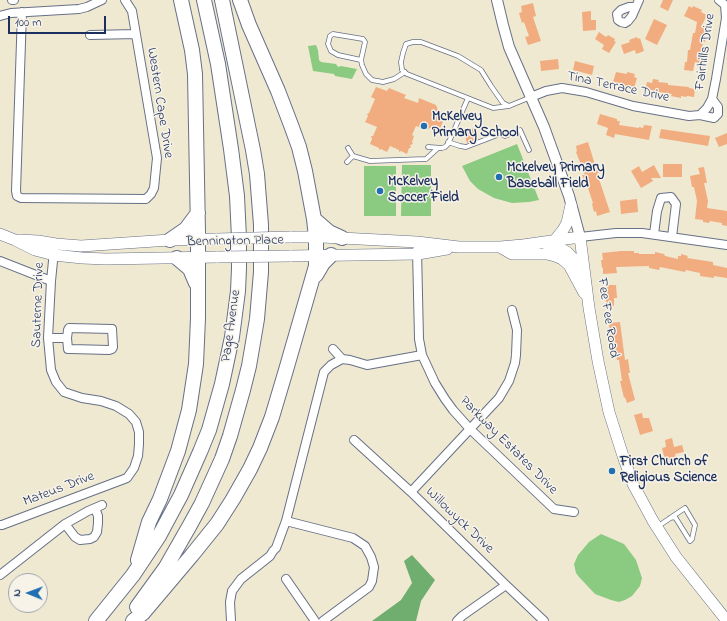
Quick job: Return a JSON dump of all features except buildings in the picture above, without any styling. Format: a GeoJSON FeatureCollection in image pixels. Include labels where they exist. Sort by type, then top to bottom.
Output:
{"type":"FeatureCollection","features":[{"type":"Feature","properties":{"kind":"highway"},"geometry":{"type":"LineString","coordinates":[[133,576],[149,522],[160,499],[178,451],[189,410],[196,364],[198,318],[198,213],[195,74],[192,50],[181,0]]}},
{"type":"Feature","properties":{"kind":"highway"},"geometry":{"type":"LineString","coordinates":[[194,0],[204,44],[218,64]]}},
{"type":"Feature","properties":{"kind":"highway","name":"Page Avenue"},"geometry":{"type":"LineString","coordinates":[[96,621],[133,576],[171,516],[185,488],[209,430],[221,390],[232,337],[239,268],[238,220],[234,172],[218,64],[204,0]]}},
{"type":"Feature","properties":{"kind":"highway","name":"Page Avenue"},"geometry":{"type":"LineString","coordinates":[[125,621],[166,567],[202,503],[222,459],[230,436],[245,384],[254,342],[261,272],[260,199],[253,150],[222,0]]}},
{"type":"Feature","properties":{"kind":"highway"},"geometry":{"type":"LineString","coordinates":[[133,621],[143,613],[217,524],[234,499],[250,469],[272,417],[316,266],[316,237],[314,218],[305,171],[291,124],[240,0]]}},
{"type":"Feature","properties":{"kind":"highway"},"geometry":{"type":"LineString","coordinates":[[170,240],[186,229],[198,213]]}},
{"type":"Feature","properties":{"kind":"highway"},"geometry":{"type":"LineString","coordinates":[[314,218],[329,232],[342,238]]}},
{"type":"Feature","properties":{"kind":"highway"},"geometry":{"type":"LineString","coordinates":[[311,284],[324,263],[331,255]]}},
{"type":"Feature","properties":{"kind":"highway"},"geometry":{"type":"LineString","coordinates":[[177,258],[190,270],[197,286]]}},
{"type":"Feature","properties":{"kind":"main road"},"geometry":{"type":"LineString","coordinates":[[555,240],[568,223],[571,205]]}},
{"type":"Feature","properties":{"kind":"main road","name":"Bennington Place"},"geometry":{"type":"LineString","coordinates":[[0,234],[15,240],[38,241],[55,250],[82,258],[106,259],[418,254],[459,247]]}},
{"type":"Feature","properties":{"kind":"main road","name":"Bennington Place"},"geometry":{"type":"LineString","coordinates":[[55,250],[81,246],[170,240],[290,237],[417,242],[459,247],[500,247],[580,237]]}},
{"type":"Feature","properties":{"kind":"main road","name":"Fee Fee Road"},"geometry":{"type":"LineString","coordinates":[[580,237],[597,355],[609,412],[633,484],[676,557],[726,621]]}},
{"type":"Feature","properties":{"kind":"main road"},"geometry":{"type":"LineString","coordinates":[[543,242],[567,252],[584,270]]}},
{"type":"Feature","properties":{"kind":"main road"},"geometry":{"type":"LineString","coordinates":[[500,247],[512,254],[547,254],[562,259],[569,265],[588,300]]}},
{"type":"Feature","properties":{"kind":"street"},"geometry":{"type":"LineString","coordinates":[[0,16],[22,12],[79,9],[102,0]]}},
{"type":"Feature","properties":{"kind":"street","name":"Western Cape Drive"},"geometry":{"type":"LineString","coordinates":[[22,12],[16,196],[28,198],[146,200],[154,188],[157,158],[132,11],[125,0]]}},
{"type":"Feature","properties":{"kind":"street","name":"Fee Fee Road"},"geometry":{"type":"LineString","coordinates":[[497,0],[502,25],[509,47],[547,134],[580,237]]}},
{"type":"Feature","properties":{"kind":"street","name":"Fairhills Drive"},"geometry":{"type":"LineString","coordinates":[[700,115],[707,108],[712,99],[716,79],[726,18],[725,5],[719,0]]}},
{"type":"Feature","properties":{"kind":"street","name":"Western Cape Drive"},"geometry":{"type":"LineString","coordinates":[[90,35],[136,34]]}},
{"type":"Feature","properties":{"kind":"street","name":"Tina Terrace Drive"},"geometry":{"type":"LineString","coordinates":[[531,97],[546,91],[562,88],[586,92],[640,107],[689,116],[700,115],[714,118],[718,114],[718,107],[712,99]]}},
{"type":"Feature","properties":{"kind":"street"},"geometry":{"type":"LineString","coordinates":[[654,234],[657,211],[661,198],[672,197],[676,204],[672,237]]}},
{"type":"Feature","properties":{"kind":"street"},"geometry":{"type":"LineString","coordinates":[[580,237],[620,233],[642,233],[727,245]]}},
{"type":"Feature","properties":{"kind":"street","name":"Parkway Estates Drive"},"geometry":{"type":"LineString","coordinates":[[417,242],[419,339],[422,355],[444,400],[470,430],[554,509],[574,512]]}},
{"type":"Feature","properties":{"kind":"street","name":"Sauterne Drive"},"geometry":{"type":"LineString","coordinates":[[55,250],[50,281],[48,338],[51,370],[56,382],[64,392],[116,406],[129,414],[136,422],[139,432],[138,456],[134,468],[127,478]]}},
{"type":"Feature","properties":{"kind":"street"},"geometry":{"type":"LineString","coordinates":[[0,261],[50,281]]}},
{"type":"Feature","properties":{"kind":"street"},"geometry":{"type":"LineString","coordinates":[[411,492],[499,398],[509,381],[515,363],[517,330],[512,310]]}},
{"type":"Feature","properties":{"kind":"street"},"geometry":{"type":"LineString","coordinates":[[69,328],[112,329],[113,347],[109,350],[68,349],[68,338],[69,328]]}},
{"type":"Feature","properties":{"kind":"street"},"geometry":{"type":"LineString","coordinates":[[48,338],[68,338]]}},
{"type":"Feature","properties":{"kind":"street"},"geometry":{"type":"LineString","coordinates":[[333,349],[342,359]]}},
{"type":"Feature","properties":{"kind":"street"},"geometry":{"type":"LineString","coordinates":[[231,621],[230,602],[232,591],[240,579],[270,556],[276,548],[286,521],[324,372],[330,365],[342,359],[367,365],[422,355]]}},
{"type":"Feature","properties":{"kind":"street","name":"Willowyck Drive"},"geometry":{"type":"LineString","coordinates":[[354,440],[411,492],[544,621]]}},
{"type":"Feature","properties":{"kind":"street","name":"Mateus Drive"},"geometry":{"type":"LineString","coordinates":[[0,525],[127,478]]}},
{"type":"Feature","properties":{"kind":"street"},"geometry":{"type":"LineString","coordinates":[[0,575],[64,524],[98,507],[97,532],[90,539],[80,540],[75,537],[64,524]]}},
{"type":"Feature","properties":{"kind":"street"},"geometry":{"type":"LineString","coordinates":[[286,521],[353,538],[365,546],[371,556],[374,567],[372,581],[368,587],[323,621]]}},
{"type":"Feature","properties":{"kind":"street"},"geometry":{"type":"LineString","coordinates":[[286,579],[315,621]]}},
{"type":"Feature","properties":{"kind":"street"},"geometry":{"type":"LineString","coordinates":[[457,621],[506,585]]}},
{"type":"Feature","properties":{"kind":"lane"},"geometry":{"type":"LineString","coordinates":[[361,60],[338,55],[331,51],[328,44],[330,36],[333,34],[363,39],[365,42],[361,60],[362,65],[366,74],[372,80],[383,82],[394,79],[405,72]]}},
{"type":"Feature","properties":{"kind":"lane"},"geometry":{"type":"LineString","coordinates":[[509,106],[503,103],[481,70],[458,56],[421,42],[406,44],[402,53],[401,62],[402,70],[407,74],[493,108],[509,106],[531,97]]}},
{"type":"Feature","properties":{"kind":"lane"},"geometry":{"type":"LineString","coordinates":[[428,147],[445,147],[468,98]]}},
{"type":"Feature","properties":{"kind":"lane"},"geometry":{"type":"LineString","coordinates":[[448,142],[466,146],[500,134],[506,136],[520,130],[529,150]]}},
{"type":"Feature","properties":{"kind":"lane"},"geometry":{"type":"LineString","coordinates":[[348,148],[353,156],[370,161],[426,159],[438,148]]}},
{"type":"Feature","properties":{"kind":"lane"},"geometry":{"type":"LineString","coordinates":[[347,162],[353,156]]}},
{"type":"Feature","properties":{"kind":"lane"},"geometry":{"type":"LineString","coordinates":[[657,527],[673,515],[685,508],[695,525],[692,539],[690,541],[675,517],[670,518]]}},
{"type":"Feature","properties":{"kind":"green space"},"geometry":{"type":"Polygon","coordinates":[[[316,45],[319,60],[321,62],[336,64],[338,67],[341,66],[357,69],[352,79],[335,76],[334,74],[313,71],[308,46],[316,45]]]}},
{"type":"Feature","properties":{"kind":"green space","name":"Mckelvey Primary Baseball Field"},"geometry":{"type":"Polygon","coordinates":[[[517,144],[539,200],[512,203],[494,198],[478,189],[470,181],[462,166],[517,144]]]}},
{"type":"Feature","properties":{"kind":"green space","name":"McKelvey Soccer Field"},"geometry":{"type":"Polygon","coordinates":[[[402,165],[431,165],[431,216],[401,216],[402,165]]]}},
{"type":"Feature","properties":{"kind":"green space","name":"McKelvey Soccer Field"},"geometry":{"type":"Polygon","coordinates":[[[364,166],[396,166],[396,216],[364,216],[364,166]]]}},
{"type":"Feature","properties":{"kind":"green space"},"geometry":{"type":"Polygon","coordinates":[[[601,534],[624,544],[636,560],[642,578],[640,586],[632,596],[619,602],[595,594],[576,573],[574,564],[578,555],[589,542],[601,534]]]}},
{"type":"Feature","properties":{"kind":"green space"},"geometry":{"type":"Polygon","coordinates":[[[412,555],[435,580],[421,601],[416,621],[372,621],[401,600],[412,583],[404,561],[412,555]]]}},
{"type":"Feature","properties":{"kind":"place","name":"McKelvey Primary School"},"geometry":{"type":"Point","coordinates":[424,126]}},
{"type":"Feature","properties":{"kind":"place","name":"Mckelvey Primary Baseball Field"},"geometry":{"type":"Point","coordinates":[499,177]}},
{"type":"Feature","properties":{"kind":"place","name":"McKelvey Soccer Field"},"geometry":{"type":"Point","coordinates":[380,191]}},
{"type":"Feature","properties":{"kind":"place","name":"First Church of Religious Science"},"geometry":{"type":"Point","coordinates":[612,471]}}]}
